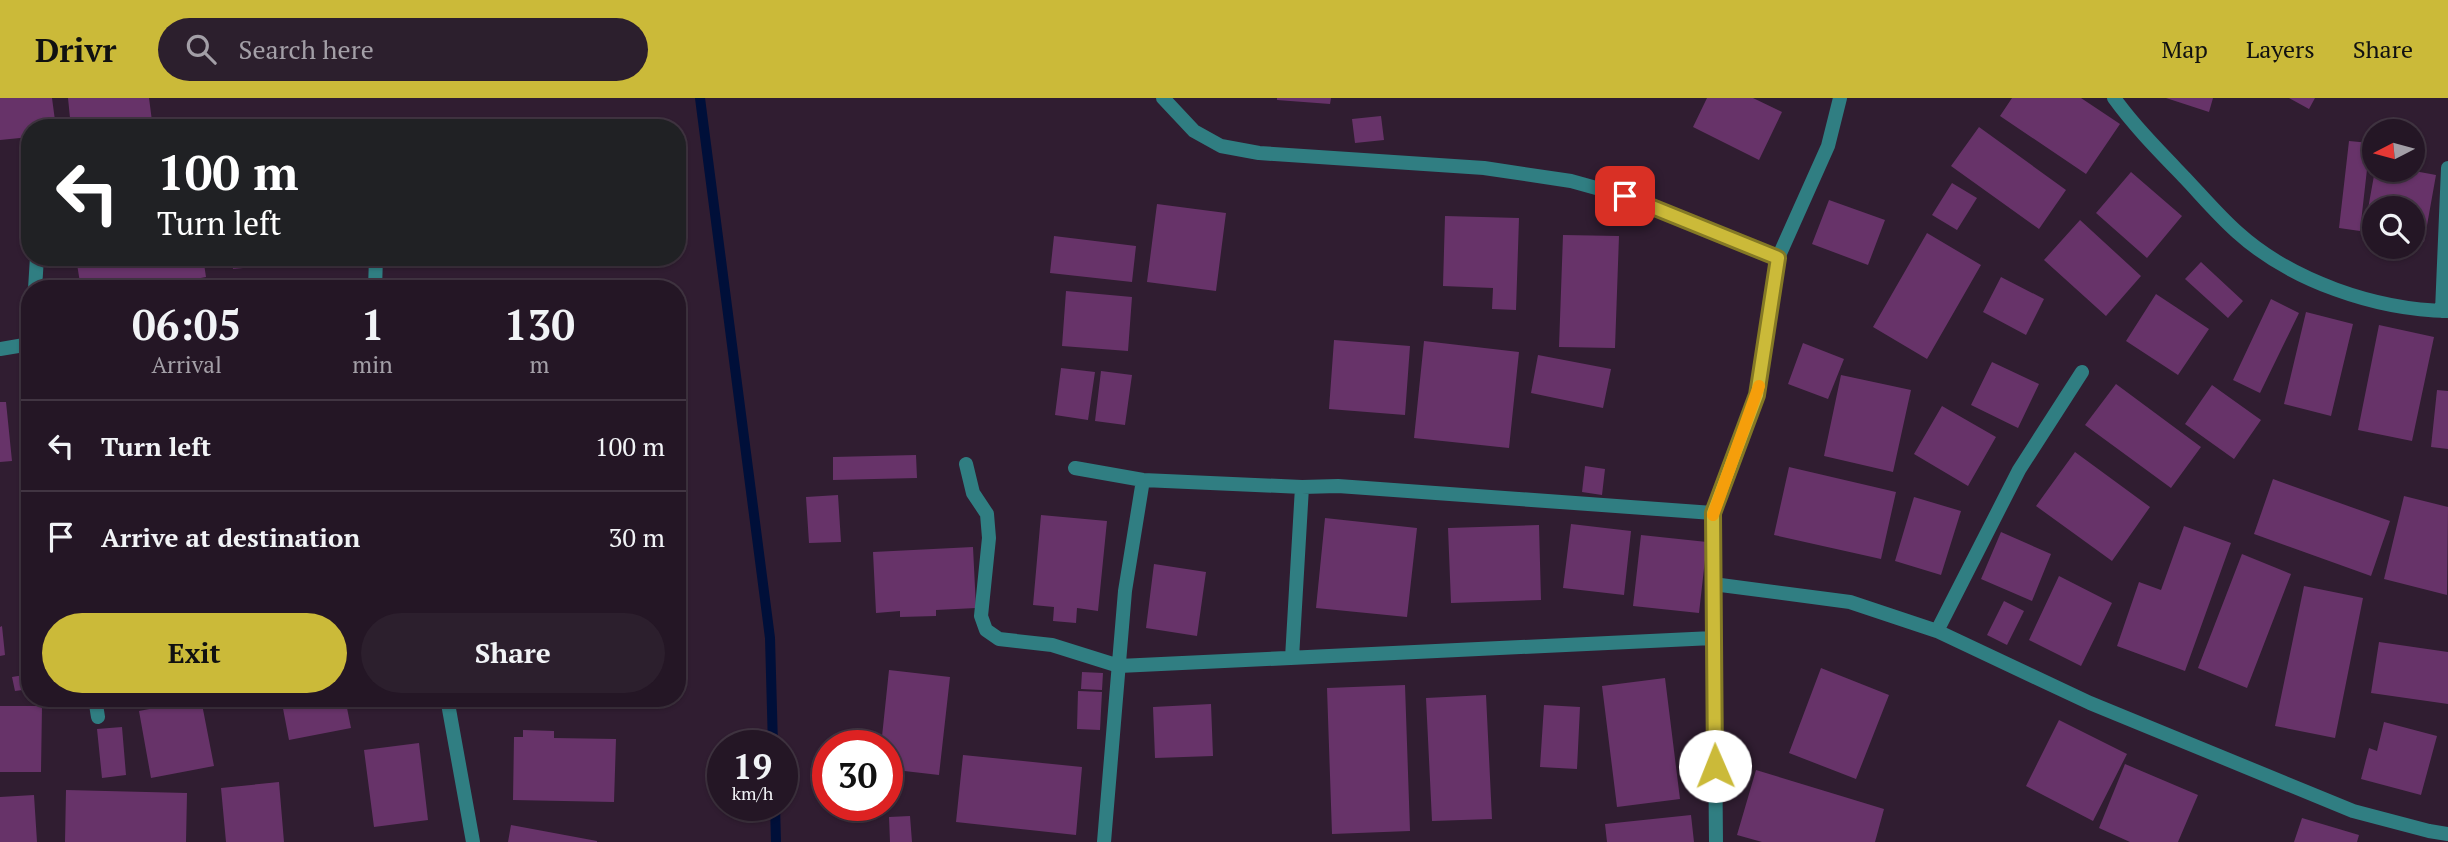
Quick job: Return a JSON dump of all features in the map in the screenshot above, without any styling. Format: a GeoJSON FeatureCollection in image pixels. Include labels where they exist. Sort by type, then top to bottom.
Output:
{"type":"FeatureCollection","features":[{"type":"Feature","properties":{"kind":"street"},"geometry":{"type":"LineString","coordinates":[[1163,98],[1194,131],[1221,146],[1259,153],[1484,167],[1571,181],[1625,196],[1778,258]]}},
{"type":"Feature","properties":{"kind":"street"},"geometry":{"type":"LineString","coordinates":[[1716,842],[1713,513],[1757,395],[1778,258],[1828,146],[1840,98]]}},
{"type":"Feature","properties":{"kind":"street"},"geometry":{"type":"LineString","coordinates":[[2114,98],[2134,125],[2238,233],[2283,264],[2332,289],[2396,307],[2445,311],[2448,168]]}},
{"type":"Feature","properties":{"kind":"street"},"geometry":{"type":"LineString","coordinates":[[0,349],[21,346]]}},
{"type":"Feature","properties":{"kind":"street"},"geometry":{"type":"LineString","coordinates":[[1937,631],[2019,470],[2082,372]]}},
{"type":"Feature","properties":{"kind":"street"},"geometry":{"type":"LineString","coordinates":[[966,464],[973,493],[987,513],[987,559],[981,616],[986,630],[999,639],[1052,645],[1119,666],[1713,638]]}},
{"type":"Feature","properties":{"kind":"street"},"geometry":{"type":"LineString","coordinates":[[1075,468],[1143,480],[1302,487],[1339,486],[1713,513]]}},
{"type":"Feature","properties":{"kind":"street"},"geometry":{"type":"LineString","coordinates":[[1104,842],[1125,591],[1143,480]]}},
{"type":"Feature","properties":{"kind":"street"},"geometry":{"type":"LineString","coordinates":[[1292,658],[1302,487]]}},
{"type":"Feature","properties":{"kind":"street"},"geometry":{"type":"LineString","coordinates":[[1713,584],[1850,602],[1937,631],[2090,703],[2353,811],[2448,834]]}},
{"type":"Feature","properties":{"kind":"street"},"geometry":{"type":"LineString","coordinates":[[96,707],[98,716]]}},
{"type":"Feature","properties":{"kind":"street"},"geometry":{"type":"LineString","coordinates":[[449,707],[472,842]]}},
{"type":"Feature","properties":{"kind":"building"},"geometry":{"type":"Polygon","coordinates":[[[0,98],[52,98],[55,119],[21,119],[21,138],[0,140],[0,98]]]}},
{"type":"Feature","properties":{"kind":"building"},"geometry":{"type":"Polygon","coordinates":[[[68,98],[149,98],[152,119],[70,119],[68,98]]]}},
{"type":"Feature","properties":{"kind":"building"},"geometry":{"type":"Polygon","coordinates":[[[1277,98],[1331,98],[1330,104],[1277,98]]]}},
{"type":"Feature","properties":{"kind":"building"},"geometry":{"type":"Polygon","coordinates":[[[1707,98],[1753,98],[1782,112],[1759,160],[1693,127],[1707,98]]]}},
{"type":"Feature","properties":{"kind":"building"},"geometry":{"type":"Polygon","coordinates":[[[2012,98],[2081,98],[2120,124],[2086,174],[2000,116],[2012,98]]]}},
{"type":"Feature","properties":{"kind":"building"},"geometry":{"type":"Polygon","coordinates":[[[2166,98],[2213,98],[2209,112],[2166,98]]]}},
{"type":"Feature","properties":{"kind":"building"},"geometry":{"type":"Polygon","coordinates":[[[2289,98],[2315,98],[2309,109],[2289,98]]]}},
{"type":"Feature","properties":{"kind":"building"},"geometry":{"type":"Polygon","coordinates":[[[1381,116],[1384,140],[1355,143],[1352,119],[1381,116]]]}},
{"type":"Feature","properties":{"kind":"building"},"geometry":{"type":"Polygon","coordinates":[[[1979,127],[2066,190],[2039,229],[1951,166],[1979,127]]]}},
{"type":"Feature","properties":{"kind":"building"},"geometry":{"type":"Polygon","coordinates":[[[2349,141],[2362,142],[2362,182],[2366,182],[2360,231],[2339,228],[2349,141]]]}},
{"type":"Feature","properties":{"kind":"building"},"geometry":{"type":"Polygon","coordinates":[[[2131,172],[2182,216],[2147,258],[2096,213],[2131,172]]]}},
{"type":"Feature","properties":{"kind":"building"},"geometry":{"type":"Polygon","coordinates":[[[2426,173],[2436,175],[2425,236],[2425,196],[2370,196],[2373,182],[2426,182],[2426,173]]]}},
{"type":"Feature","properties":{"kind":"building"},"geometry":{"type":"Polygon","coordinates":[[[1952,183],[1977,198],[1957,230],[1932,215],[1952,183]]]}},
{"type":"Feature","properties":{"kind":"building"},"geometry":{"type":"Polygon","coordinates":[[[1829,200],[1885,220],[1868,265],[1812,244],[1829,200]]]}},
{"type":"Feature","properties":{"kind":"building"},"geometry":{"type":"Polygon","coordinates":[[[1157,204],[1226,213],[1216,291],[1147,282],[1157,204]]]}},
{"type":"Feature","properties":{"kind":"building"},"geometry":{"type":"Polygon","coordinates":[[[1445,216],[1519,218],[1516,310],[1492,309],[1493,288],[1443,286],[1445,216]]]}},
{"type":"Feature","properties":{"kind":"building"},"geometry":{"type":"Polygon","coordinates":[[[2080,220],[2141,276],[2106,316],[2044,260],[2080,220]]]}},
{"type":"Feature","properties":{"kind":"building"},"geometry":{"type":"Polygon","coordinates":[[[1927,233],[1981,265],[1927,359],[1873,327],[1927,233]]]}},
{"type":"Feature","properties":{"kind":"building"},"geometry":{"type":"Polygon","coordinates":[[[1563,235],[1619,236],[1615,348],[1559,347],[1563,235]]]}},
{"type":"Feature","properties":{"kind":"building"},"geometry":{"type":"Polygon","coordinates":[[[1054,236],[1136,246],[1132,282],[1050,273],[1054,236]]]}},
{"type":"Feature","properties":{"kind":"building"},"geometry":{"type":"Polygon","coordinates":[[[2201,262],[2243,301],[2228,318],[2185,279],[2201,262]]]}},
{"type":"Feature","properties":{"kind":"building"},"geometry":{"type":"Polygon","coordinates":[[[77,266],[204,266],[206,277],[190,280],[80,280],[77,266]]]}},
{"type":"Feature","properties":{"kind":"building"},"geometry":{"type":"Polygon","coordinates":[[[233,266],[265,266],[233,269],[233,266]]]}},
{"type":"Feature","properties":{"kind":"building"},"geometry":{"type":"Polygon","coordinates":[[[2001,277],[2044,299],[2026,335],[1983,312],[2001,277]]]}},
{"type":"Feature","properties":{"kind":"building"},"geometry":{"type":"Polygon","coordinates":[[[1066,291],[1132,297],[1128,351],[1062,346],[1066,291]]]}},
{"type":"Feature","properties":{"kind":"building"},"geometry":{"type":"Polygon","coordinates":[[[2156,294],[2209,329],[2178,375],[2126,341],[2156,294]]]}},
{"type":"Feature","properties":{"kind":"building"},"geometry":{"type":"Polygon","coordinates":[[[2271,299],[2299,313],[2260,393],[2233,380],[2271,299]]]}},
{"type":"Feature","properties":{"kind":"building"},"geometry":{"type":"Polygon","coordinates":[[[2306,312],[2353,324],[2331,416],[2284,404],[2306,312]]]}},
{"type":"Feature","properties":{"kind":"building"},"geometry":{"type":"Polygon","coordinates":[[[2379,325],[2434,337],[2412,441],[2358,430],[2379,325]]]}},
{"type":"Feature","properties":{"kind":"building"},"geometry":{"type":"Polygon","coordinates":[[[1334,340],[1410,346],[1405,415],[1329,409],[1334,340]]]}},
{"type":"Feature","properties":{"kind":"building"},"geometry":{"type":"Polygon","coordinates":[[[1424,341],[1519,352],[1509,448],[1414,438],[1424,341]]]}},
{"type":"Feature","properties":{"kind":"building"},"geometry":{"type":"Polygon","coordinates":[[[1803,343],[1844,359],[1828,399],[1788,384],[1803,343]]]}},
{"type":"Feature","properties":{"kind":"building"},"geometry":{"type":"Polygon","coordinates":[[[1538,355],[1611,369],[1603,408],[1531,393],[1538,355]]]}},
{"type":"Feature","properties":{"kind":"building"},"geometry":{"type":"Polygon","coordinates":[[[1992,362],[2039,384],[2018,428],[1971,405],[1992,362]]]}},
{"type":"Feature","properties":{"kind":"building"},"geometry":{"type":"Polygon","coordinates":[[[1061,368],[1095,372],[1088,420],[1055,415],[1061,368]]]}},
{"type":"Feature","properties":{"kind":"building"},"geometry":{"type":"Polygon","coordinates":[[[1101,371],[1132,375],[1125,425],[1095,421],[1101,371]]]}},
{"type":"Feature","properties":{"kind":"building"},"geometry":{"type":"Polygon","coordinates":[[[1841,375],[1911,390],[1893,472],[1824,456],[1841,375]]]}},
{"type":"Feature","properties":{"kind":"building"},"geometry":{"type":"Polygon","coordinates":[[[2116,384],[2201,447],[2171,488],[2085,425],[2116,384]]]}},
{"type":"Feature","properties":{"kind":"building"},"geometry":{"type":"Polygon","coordinates":[[[2212,385],[2261,420],[2234,459],[2185,424],[2212,385]]]}},
{"type":"Feature","properties":{"kind":"building"},"geometry":{"type":"Polygon","coordinates":[[[2437,390],[2448,391],[2448,449],[2431,447],[2437,390]]]}},
{"type":"Feature","properties":{"kind":"building"},"geometry":{"type":"Polygon","coordinates":[[[0,402],[6,402],[12,461],[0,462],[0,402]]]}},
{"type":"Feature","properties":{"kind":"building"},"geometry":{"type":"Polygon","coordinates":[[[1942,406],[1996,437],[1968,486],[1914,454],[1942,406]]]}},
{"type":"Feature","properties":{"kind":"building"},"geometry":{"type":"Polygon","coordinates":[[[2075,452],[2150,507],[2112,561],[2036,506],[2075,452]]]}},
{"type":"Feature","properties":{"kind":"building"},"geometry":{"type":"Polygon","coordinates":[[[916,455],[917,478],[833,480],[833,457],[916,455]]]}},
{"type":"Feature","properties":{"kind":"building"},"geometry":{"type":"Polygon","coordinates":[[[1585,466],[1605,469],[1602,495],[1582,492],[1585,466]]]}},
{"type":"Feature","properties":{"kind":"building"},"geometry":{"type":"Polygon","coordinates":[[[1789,467],[1896,492],[1881,559],[1774,535],[1789,467]]]}},
{"type":"Feature","properties":{"kind":"building"},"geometry":{"type":"Polygon","coordinates":[[[2273,479],[2390,521],[2371,576],[2254,534],[2273,479]]]}},
{"type":"Feature","properties":{"kind":"building"},"geometry":{"type":"Polygon","coordinates":[[[838,495],[841,542],[809,543],[806,497],[838,495]]]}},
{"type":"Feature","properties":{"kind":"building"},"geometry":{"type":"Polygon","coordinates":[[[2404,496],[2448,507],[2447,595],[2384,579],[2404,496]]]}},
{"type":"Feature","properties":{"kind":"building"},"geometry":{"type":"Polygon","coordinates":[[[1914,497],[1961,511],[1941,575],[1895,561],[1914,497]]]}},
{"type":"Feature","properties":{"kind":"building"},"geometry":{"type":"Polygon","coordinates":[[[1041,515],[1107,521],[1098,611],[1077,608],[1076,623],[1053,621],[1054,607],[1033,605],[1041,515]]]}},
{"type":"Feature","properties":{"kind":"building"},"geometry":{"type":"Polygon","coordinates":[[[1325,518],[1417,528],[1407,617],[1316,608],[1325,518]]]}},
{"type":"Feature","properties":{"kind":"building"},"geometry":{"type":"Polygon","coordinates":[[[1571,524],[1631,531],[1624,595],[1563,588],[1571,524]]]}},
{"type":"Feature","properties":{"kind":"building"},"geometry":{"type":"Polygon","coordinates":[[[1539,525],[1541,600],[1451,603],[1448,528],[1539,525]]]}},
{"type":"Feature","properties":{"kind":"building"},"geometry":{"type":"Polygon","coordinates":[[[2184,526],[2231,543],[2185,671],[2117,646],[2139,582],[2161,590],[2184,526]]]}},
{"type":"Feature","properties":{"kind":"building"},"geometry":{"type":"Polygon","coordinates":[[[2001,532],[2051,554],[2032,601],[1981,579],[2001,532]]]}},
{"type":"Feature","properties":{"kind":"building"},"geometry":{"type":"Polygon","coordinates":[[[1641,535],[1707,542],[1699,613],[1633,606],[1641,535]]]}},
{"type":"Feature","properties":{"kind":"building"},"geometry":{"type":"Polygon","coordinates":[[[973,547],[976,608],[936,610],[936,616],[900,617],[900,611],[876,613],[873,552],[973,547]]]}},
{"type":"Feature","properties":{"kind":"building"},"geometry":{"type":"Polygon","coordinates":[[[2242,554],[2291,574],[2247,688],[2198,668],[2242,554]]]}},
{"type":"Feature","properties":{"kind":"building"},"geometry":{"type":"Polygon","coordinates":[[[1154,564],[1206,572],[1197,636],[1146,628],[1154,564]]]}},
{"type":"Feature","properties":{"kind":"building"},"geometry":{"type":"Polygon","coordinates":[[[2059,576],[2112,603],[2081,666],[2029,640],[2059,576]]]}},
{"type":"Feature","properties":{"kind":"building"},"geometry":{"type":"Polygon","coordinates":[[[2304,586],[2363,598],[2335,738],[2275,726],[2304,586]]]}},
{"type":"Feature","properties":{"kind":"building"},"geometry":{"type":"Polygon","coordinates":[[[2004,601],[2024,611],[2007,645],[1987,635],[2004,601]]]}},
{"type":"Feature","properties":{"kind":"building"},"geometry":{"type":"Polygon","coordinates":[[[2,626],[5,655],[0,656],[0,627],[2,626]]]}},
{"type":"Feature","properties":{"kind":"building"},"geometry":{"type":"Polygon","coordinates":[[[2379,642],[2448,652],[2448,704],[2371,693],[2379,642]]]}},
{"type":"Feature","properties":{"kind":"building"},"geometry":{"type":"Polygon","coordinates":[[[1821,668],[1889,695],[1856,779],[1789,753],[1821,668]]]}},
{"type":"Feature","properties":{"kind":"building"},"geometry":{"type":"Polygon","coordinates":[[[889,670],[950,677],[939,775],[903,771],[903,730],[883,730],[889,670]]]}},
{"type":"Feature","properties":{"kind":"building"},"geometry":{"type":"Polygon","coordinates":[[[1082,672],[1103,673],[1102,690],[1081,689],[1082,672]]]}},
{"type":"Feature","properties":{"kind":"building"},"geometry":{"type":"Polygon","coordinates":[[[21,676],[21,690],[15,691],[12,677],[21,676]]]}},
{"type":"Feature","properties":{"kind":"building"},"geometry":{"type":"Polygon","coordinates":[[[1665,678],[1680,799],[1617,807],[1602,686],[1665,678]]]}},
{"type":"Feature","properties":{"kind":"building"},"geometry":{"type":"Polygon","coordinates":[[[1405,685],[1410,831],[1332,834],[1327,688],[1405,685]]]}},
{"type":"Feature","properties":{"kind":"building"},"geometry":{"type":"Polygon","coordinates":[[[1078,691],[1102,692],[1100,730],[1077,729],[1078,691]]]}},
{"type":"Feature","properties":{"kind":"building"},"geometry":{"type":"Polygon","coordinates":[[[1486,695],[1492,819],[1432,821],[1426,698],[1486,695]]]}},
{"type":"Feature","properties":{"kind":"building"},"geometry":{"type":"Polygon","coordinates":[[[1211,704],[1213,756],[1155,758],[1153,707],[1211,704]]]}},
{"type":"Feature","properties":{"kind":"building"},"geometry":{"type":"Polygon","coordinates":[[[1544,705],[1580,707],[1577,769],[1540,767],[1544,705]]]}},
{"type":"Feature","properties":{"kind":"building"},"geometry":{"type":"Polygon","coordinates":[[[0,706],[42,707],[41,772],[0,772],[0,706]]]}},
{"type":"Feature","properties":{"kind":"building"},"geometry":{"type":"Polygon","coordinates":[[[160,707],[203,707],[214,766],[151,778],[139,711],[160,707]]]}},
{"type":"Feature","properties":{"kind":"building"},"geometry":{"type":"Polygon","coordinates":[[[283,707],[347,707],[351,728],[289,740],[283,707]]]}},
{"type":"Feature","properties":{"kind":"building"},"geometry":{"type":"Polygon","coordinates":[[[2059,720],[2127,754],[2093,821],[2026,786],[2059,720]]]}},
{"type":"Feature","properties":{"kind":"building"},"geometry":{"type":"Polygon","coordinates":[[[2384,722],[2437,736],[2421,795],[2361,779],[2369,748],[2377,751],[2384,722]]]}},
{"type":"Feature","properties":{"kind":"building"},"geometry":{"type":"Polygon","coordinates":[[[122,727],[126,775],[102,778],[97,729],[122,727]]]}},
{"type":"Feature","properties":{"kind":"building"},"geometry":{"type":"Polygon","coordinates":[[[523,730],[554,731],[554,738],[616,739],[614,802],[513,800],[514,737],[523,737],[523,730]]]}},
{"type":"Feature","properties":{"kind":"building"},"geometry":{"type":"Polygon","coordinates":[[[419,743],[428,820],[374,827],[364,750],[419,743]]]}},
{"type":"Feature","properties":{"kind":"building"},"geometry":{"type":"Polygon","coordinates":[[[963,755],[1082,767],[1076,835],[956,822],[963,755]]]}},
{"type":"Feature","properties":{"kind":"building"},"geometry":{"type":"Polygon","coordinates":[[[2125,764],[2198,795],[2178,842],[2130,842],[2099,828],[2125,764]]]}},
{"type":"Feature","properties":{"kind":"building"},"geometry":{"type":"Polygon","coordinates":[[[1756,770],[1884,809],[1875,842],[1762,842],[1737,835],[1756,770]]]}},
{"type":"Feature","properties":{"kind":"building"},"geometry":{"type":"Polygon","coordinates":[[[279,782],[284,842],[226,842],[221,788],[279,782]]]}},
{"type":"Feature","properties":{"kind":"building"},"geometry":{"type":"Polygon","coordinates":[[[66,790],[187,793],[186,842],[65,842],[66,790]]]}},
{"type":"Feature","properties":{"kind":"building"},"geometry":{"type":"Polygon","coordinates":[[[34,795],[37,842],[0,842],[0,797],[34,795]]]}},
{"type":"Feature","properties":{"kind":"building"},"geometry":{"type":"Polygon","coordinates":[[[1691,815],[1694,842],[1607,842],[1605,824],[1691,815]]]}},
{"type":"Feature","properties":{"kind":"building"},"geometry":{"type":"Polygon","coordinates":[[[903,816],[910,816],[912,842],[890,842],[889,821],[903,821],[903,816]]]}},
{"type":"Feature","properties":{"kind":"building"},"geometry":{"type":"Polygon","coordinates":[[[2302,818],[2359,835],[2357,842],[2294,842],[2302,818]]]}},
{"type":"Feature","properties":{"kind":"building"},"geometry":{"type":"Polygon","coordinates":[[[511,825],[597,841],[597,842],[508,842],[511,825]]]}},
{"type":"Feature","properties":{"kind":"waterway"},"geometry":{"type":"LineString","coordinates":[[700,98],[770,638],[773,730]]}},
{"type":"Feature","properties":{"kind":"waterway"},"geometry":{"type":"LineString","coordinates":[[775,821],[776,842]]}},
{"type":"Feature","properties":{"kind":"slow traffic"},"geometry":{"type":"LineString","coordinates":[[1713,515],[1759,386]]}},
{"type":"Feature","properties":{"kind":"route"},"geometry":{"type":"LineString","coordinates":[[1625,196],[1778,258],[1757,395],[1713,513],[1715,766]]}}]}
